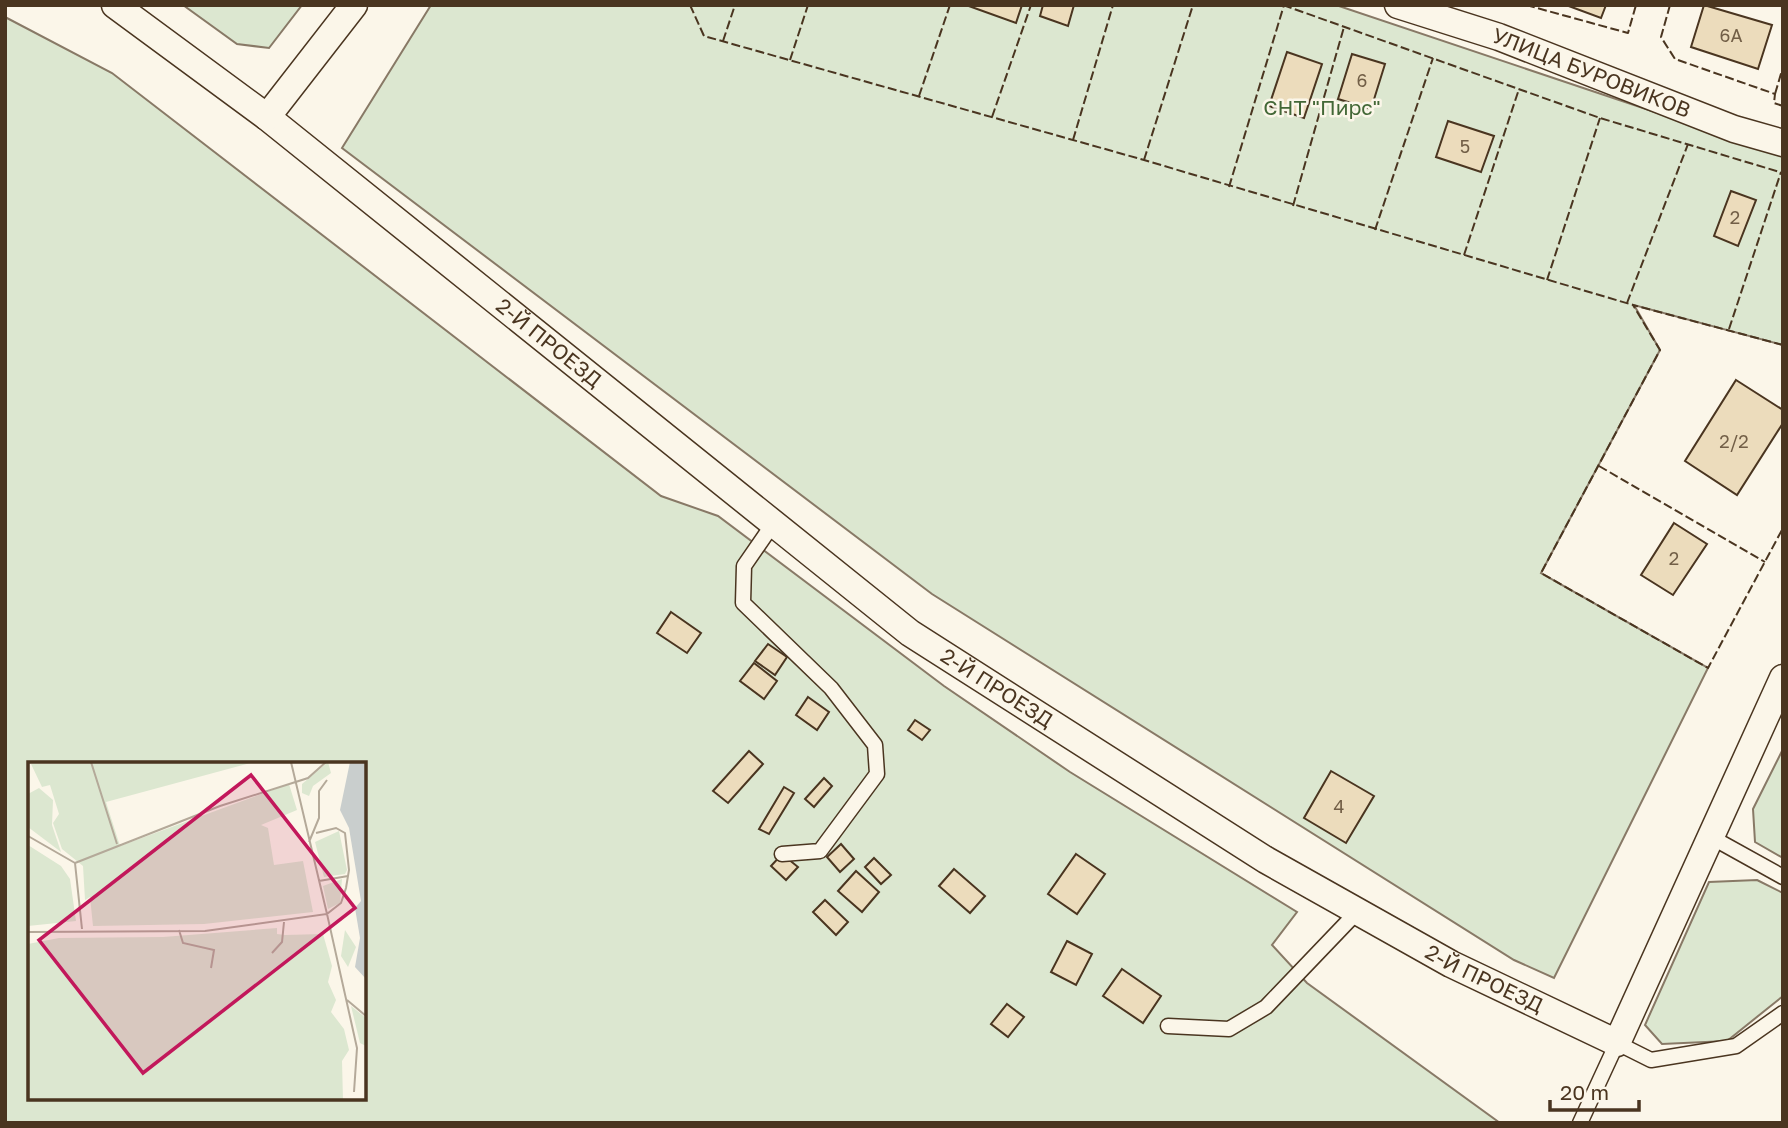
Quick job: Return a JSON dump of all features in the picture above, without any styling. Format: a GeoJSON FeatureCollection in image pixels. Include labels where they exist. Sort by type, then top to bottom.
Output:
{"type":"FeatureCollection","features":[{"type":"Feature","properties":{"kind":"street","name":"2-Й ПРОЕЗД"},"geometry":{"type":"LineString","coordinates":[[115,5],[267,117],[910,633],[1266,860],[1451,964],[1617,1043]]}},
{"type":"Feature","properties":{"kind":"street"},"geometry":{"type":"LineString","coordinates":[[267,117],[354,5]]}},
{"type":"Feature","properties":{"kind":"street","name":"УЛИЦА БУРОВИКОВ"},"geometry":{"type":"LineString","coordinates":[[1398,5],[1511,42],[1734,129],[1783,144]]}},
{"type":"Feature","properties":{"kind":"street"},"geometry":{"type":"LineString","coordinates":[[1617,1043],[1783,678]]}},
{"type":"Feature","properties":{"kind":"lane"},"geometry":{"type":"LineString","coordinates":[[773,524],[744,566],[743,603],[831,688],[875,745],[877,774],[820,851],[782,853]]}},
{"type":"Feature","properties":{"kind":"lane"},"geometry":{"type":"LineString","coordinates":[[1711,837],[1783,877]]}},
{"type":"Feature","properties":{"kind":"lane"},"geometry":{"type":"LineString","coordinates":[[1168,1026],[1229,1030],[1266,1007],[1357,912]]}},
{"type":"Feature","properties":{"kind":"lane"},"geometry":{"type":"LineString","coordinates":[[1580,1123],[1617,1043],[1651,1060],[1736,1046],[1783,1013]]}},
{"type":"Feature","properties":{"kind":"green space"},"geometry":{"type":"Polygon","coordinates":[[[183,5],[302,5],[269,48],[237,44],[183,5]]]}},
{"type":"Feature","properties":{"kind":"green space","name":"СНТ \"Пирс\""},"geometry":{"type":"Polygon","coordinates":[[[431,5],[1336,5],[1783,155],[1783,345],[1634,305],[1660,350],[1541,573],[1708,668],[1554,978],[1514,960],[932,594],[342,148],[431,5]]]}},
{"type":"Feature","properties":{"kind":"green space"},"geometry":{"type":"Polygon","coordinates":[[[5,17],[112,73],[661,496],[718,516],[944,686],[1070,772],[1297,912],[1272,945],[1307,983],[1500,1123],[5,1123],[5,17]]]}},
{"type":"Feature","properties":{"kind":"green space"},"geometry":{"type":"Polygon","coordinates":[[[1783,749],[1783,858],[1755,842],[1753,809],[1783,749]]]}},
{"type":"Feature","properties":{"kind":"green space"},"geometry":{"type":"Polygon","coordinates":[[[1757,880],[1783,893],[1783,996],[1727,1041],[1662,1044],[1645,1025],[1709,882],[1757,880]]]}},
{"type":"Feature","properties":{"kind":"building"},"geometry":{"type":"Polygon","coordinates":[[[966,5],[1022,5],[1016,23],[966,5]]]}},
{"type":"Feature","properties":{"kind":"building"},"geometry":{"type":"Polygon","coordinates":[[[1043,5],[1074,5],[1068,26],[1040,16],[1043,5]]]}},
{"type":"Feature","properties":{"kind":"building"},"geometry":{"type":"Polygon","coordinates":[[[1566,5],[1606,5],[1601,18],[1566,5]]]}},
{"type":"Feature","properties":{"kind":"building"},"geometry":{"type":"Polygon","coordinates":[[[1704,5],[1772,25],[1758,69],[1691,47],[1704,5]]]}},
{"type":"Feature","properties":{"kind":"building"},"geometry":{"type":"Polygon","coordinates":[[[1287,52],[1322,64],[1304,118],[1269,106],[1287,52]]]}},
{"type":"Feature","properties":{"kind":"building"},"geometry":{"type":"Polygon","coordinates":[[[1352,54],[1385,64],[1371,109],[1338,99],[1352,54]]]}},
{"type":"Feature","properties":{"kind":"building"},"geometry":{"type":"Polygon","coordinates":[[[1448,121],[1494,136],[1481,172],[1436,157],[1448,121]]]}},
{"type":"Feature","properties":{"kind":"building"},"geometry":{"type":"Polygon","coordinates":[[[1731,191],[1756,200],[1738,246],[1714,236],[1731,191]]]}},
{"type":"Feature","properties":{"kind":"building"},"geometry":{"type":"Polygon","coordinates":[[[1736,380],[1783,410],[1783,423],[1737,495],[1685,461],[1736,380]]]}},
{"type":"Feature","properties":{"kind":"building"},"geometry":{"type":"Polygon","coordinates":[[[1674,523],[1707,544],[1673,595],[1641,575],[1674,523]]]}},
{"type":"Feature","properties":{"kind":"building"},"geometry":{"type":"Polygon","coordinates":[[[671,612],[701,633],[687,653],[657,633],[671,612]]]}},
{"type":"Feature","properties":{"kind":"building"},"geometry":{"type":"Polygon","coordinates":[[[768,644],[787,657],[775,675],[755,661],[768,644]]]}},
{"type":"Feature","properties":{"kind":"building"},"geometry":{"type":"Polygon","coordinates":[[[754,663],[777,681],[764,699],[740,681],[754,663]]]}},
{"type":"Feature","properties":{"kind":"building"},"geometry":{"type":"Polygon","coordinates":[[[808,697],[829,712],[817,730],[796,715],[808,697]]]}},
{"type":"Feature","properties":{"kind":"building"},"geometry":{"type":"Polygon","coordinates":[[[915,720],[930,730],[922,740],[908,730],[915,720]]]}},
{"type":"Feature","properties":{"kind":"building"},"geometry":{"type":"Polygon","coordinates":[[[749,751],[763,764],[728,803],[713,791],[749,751]]]}},
{"type":"Feature","properties":{"kind":"building"},"geometry":{"type":"Polygon","coordinates":[[[1331,771],[1374,796],[1346,843],[1304,818],[1331,771]]]}},
{"type":"Feature","properties":{"kind":"building"},"geometry":{"type":"Polygon","coordinates":[[[824,778],[832,786],[814,807],[805,799],[824,778]]]}},
{"type":"Feature","properties":{"kind":"building"},"geometry":{"type":"Polygon","coordinates":[[[784,787],[794,793],[769,834],[759,829],[784,787]]]}},
{"type":"Feature","properties":{"kind":"building"},"geometry":{"type":"Polygon","coordinates":[[[841,844],[854,859],[840,872],[827,857],[841,844]]]}},
{"type":"Feature","properties":{"kind":"building"},"geometry":{"type":"Polygon","coordinates":[[[782,854],[798,867],[786,880],[771,866],[782,854]]]}},
{"type":"Feature","properties":{"kind":"building"},"geometry":{"type":"Polygon","coordinates":[[[1076,854],[1105,874],[1077,914],[1048,894],[1076,854]]]}},
{"type":"Feature","properties":{"kind":"building"},"geometry":{"type":"Polygon","coordinates":[[[874,858],[891,875],[881,884],[865,867],[874,858]]]}},
{"type":"Feature","properties":{"kind":"building"},"geometry":{"type":"Polygon","coordinates":[[[954,869],[985,896],[970,913],[939,886],[954,869]]]}},
{"type":"Feature","properties":{"kind":"building"},"geometry":{"type":"Polygon","coordinates":[[[856,871],[879,892],[862,912],[838,891],[856,871]]]}},
{"type":"Feature","properties":{"kind":"building"},"geometry":{"type":"Polygon","coordinates":[[[825,900],[848,922],[836,935],[813,912],[825,900]]]}},
{"type":"Feature","properties":{"kind":"building"},"geometry":{"type":"Polygon","coordinates":[[[1067,941],[1092,954],[1076,985],[1051,972],[1067,941]]]}},
{"type":"Feature","properties":{"kind":"building"},"geometry":{"type":"Polygon","coordinates":[[[1122,969],[1161,996],[1143,1023],[1103,996],[1122,969]]]}},
{"type":"Feature","properties":{"kind":"building"},"geometry":{"type":"Polygon","coordinates":[[[1007,1004],[1024,1017],[1008,1037],[991,1024],[1007,1004]]]}},
{"type":"Feature","properties":{"kind":"fence"},"geometry":{"type":"LineString","coordinates":[[690,5],[704,36],[1144,160],[1633,305]]}},
{"type":"Feature","properties":{"kind":"fence"},"geometry":{"type":"LineString","coordinates":[[723,41],[735,5]]}},
{"type":"Feature","properties":{"kind":"fence"},"geometry":{"type":"LineString","coordinates":[[790,60],[808,5]]}},
{"type":"Feature","properties":{"kind":"fence"},"geometry":{"type":"LineString","coordinates":[[919,96],[950,5]]}},
{"type":"Feature","properties":{"kind":"fence"},"geometry":{"type":"LineString","coordinates":[[992,117],[1031,5]]}},
{"type":"Feature","properties":{"kind":"fence"},"geometry":{"type":"LineString","coordinates":[[1073,140],[1113,5]]}},
{"type":"Feature","properties":{"kind":"fence"},"geometry":{"type":"LineString","coordinates":[[1144,160],[1193,5]]}},
{"type":"Feature","properties":{"kind":"fence"},"geometry":{"type":"LineString","coordinates":[[1283,5],[1600,118],[1783,173]]}},
{"type":"Feature","properties":{"kind":"fence"},"geometry":{"type":"LineString","coordinates":[[1229,187],[1284,5]]}},
{"type":"Feature","properties":{"kind":"fence"},"geometry":{"type":"LineString","coordinates":[[1526,5],[1628,33],[1636,5]]}},
{"type":"Feature","properties":{"kind":"fence"},"geometry":{"type":"LineString","coordinates":[[1670,5],[1661,37],[1675,59],[1775,94],[1774,103],[1783,106]]}},
{"type":"Feature","properties":{"kind":"fence"},"geometry":{"type":"LineString","coordinates":[[1293,206],[1344,27]]}},
{"type":"Feature","properties":{"kind":"fence"},"geometry":{"type":"LineString","coordinates":[[1375,230],[1433,58]]}},
{"type":"Feature","properties":{"kind":"fence"},"geometry":{"type":"LineString","coordinates":[[1775,94],[1783,67]]}},
{"type":"Feature","properties":{"kind":"fence"},"geometry":{"type":"LineString","coordinates":[[1464,255],[1519,89]]}},
{"type":"Feature","properties":{"kind":"fence"},"geometry":{"type":"LineString","coordinates":[[1547,280],[1600,118]]}},
{"type":"Feature","properties":{"kind":"fence"},"geometry":{"type":"LineString","coordinates":[[1627,303],[1688,144]]}},
{"type":"Feature","properties":{"kind":"fence"},"geometry":{"type":"LineString","coordinates":[[1729,329],[1781,172]]}},
{"type":"Feature","properties":{"kind":"fence"},"geometry":{"type":"LineString","coordinates":[[1783,345],[1633,305],[1660,350],[1541,573],[1708,668],[1783,528]]}},
{"type":"Feature","properties":{"kind":"fence"},"geometry":{"type":"LineString","coordinates":[[1599,466],[1765,562]]}}]}
